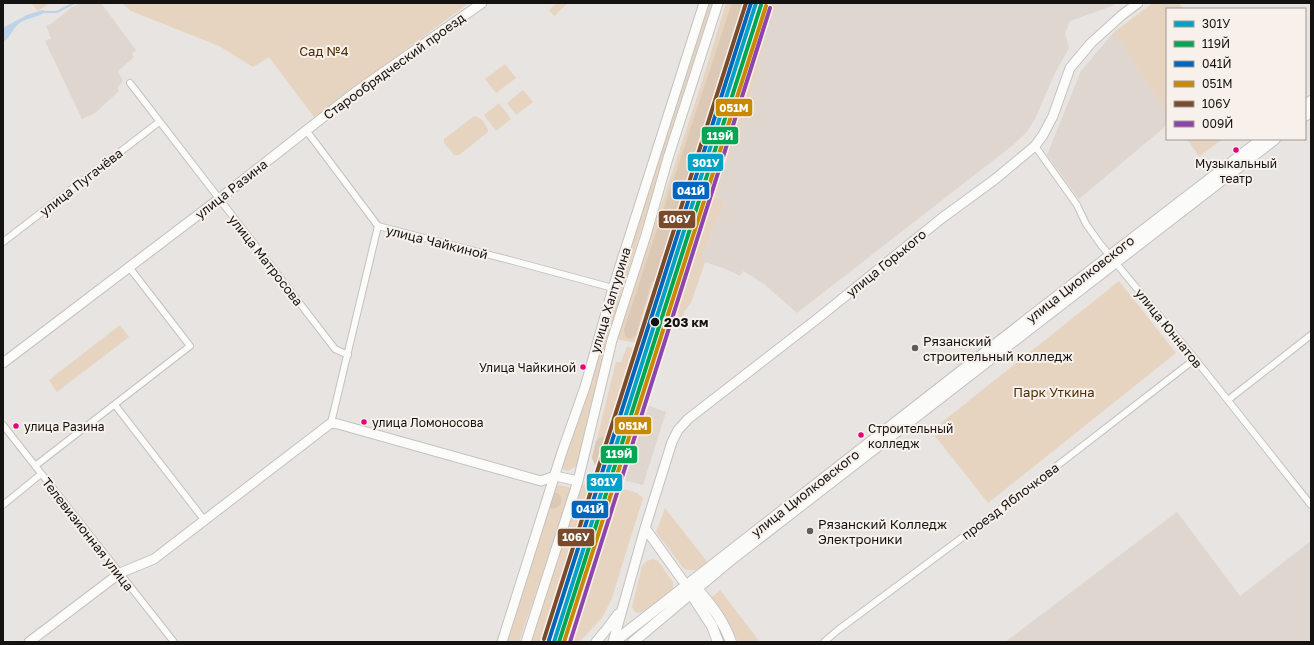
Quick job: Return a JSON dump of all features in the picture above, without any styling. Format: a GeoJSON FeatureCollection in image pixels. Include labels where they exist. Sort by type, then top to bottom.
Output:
{"type":"FeatureCollection","features":[{"type":"Feature","properties":{"kind":"main road","name":"улица Циолковского"},"geometry":{"type":"LineString","coordinates":[[1207,186],[1261,140]]}},
{"type":"Feature","properties":{"kind":"main road","name":"улица Циолковского"},"geometry":{"type":"LineString","coordinates":[[613,642],[691,589],[1112,259],[1207,186],[1274,140]]}},
{"type":"Feature","properties":{"kind":"main road","name":"улица Циолковского"},"geometry":{"type":"LineString","coordinates":[[634,642],[691,589]]}},
{"type":"Feature","properties":{"kind":"main road"},"geometry":{"type":"LineString","coordinates":[[691,589],[711,606],[731,640]]}},
{"type":"Feature","properties":{"kind":"main road"},"geometry":{"type":"LineString","coordinates":[[691,589],[718,642]]}},
{"type":"Feature","properties":{"kind":"street","name":"Старообрядческий проезд"},"geometry":{"type":"LineString","coordinates":[[306,130],[354,93],[482,3]]}},
{"type":"Feature","properties":{"kind":"street","name":"улица Халтурина"},"geometry":{"type":"LineString","coordinates":[[502,642],[562,452],[585,387],[613,288],[704,3]]}},
{"type":"Feature","properties":{"kind":"street","name":"улица Халтурина"},"geometry":{"type":"LineString","coordinates":[[526,642],[578,481],[612,340],[718,3]]}},
{"type":"Feature","properties":{"kind":"street","name":"улица Горького"},"geometry":{"type":"LineString","coordinates":[[613,642],[621,609],[645,528],[672,442],[678,430],[688,419],[817,319],[942,218],[994,180],[1034,146],[1043,135],[1053,116],[1070,68],[1091,43],[1122,15],[1138,3]]}},
{"type":"Feature","properties":{"kind":"street","name":"улица Матросова"},"geometry":{"type":"LineString","coordinates":[[130,83],[335,349],[348,355]]}},
{"type":"Feature","properties":{"kind":"street","name":"улица Пугачёва"},"geometry":{"type":"LineString","coordinates":[[3,242],[159,122]]}},
{"type":"Feature","properties":{"kind":"street","name":"улица Разина"},"geometry":{"type":"LineString","coordinates":[[3,363],[219,199],[306,130]]}},
{"type":"Feature","properties":{"kind":"street","name":"улица Чайкиной"},"geometry":{"type":"LineString","coordinates":[[306,130],[378,226],[613,288]]}},
{"type":"Feature","properties":{"kind":"street","name":"улица Юннатов"},"geometry":{"type":"LineString","coordinates":[[1034,146],[1077,205],[1086,224],[1112,259],[1195,359],[1311,506]]}},
{"type":"Feature","properties":{"kind":"street"},"geometry":{"type":"LineString","coordinates":[[331,424],[378,226]]}},
{"type":"Feature","properties":{"kind":"street"},"geometry":{"type":"LineString","coordinates":[[36,466],[190,346],[129,267]]}},
{"type":"Feature","properties":{"kind":"street"},"geometry":{"type":"LineString","coordinates":[[1228,400],[1311,335]]}},
{"type":"Feature","properties":{"kind":"street","name":"проезд Яблочкова"},"geometry":{"type":"LineString","coordinates":[[824,642],[1018,496],[1195,359]]}},
{"type":"Feature","properties":{"kind":"street"},"geometry":{"type":"LineString","coordinates":[[116,405],[205,521]]}},
{"type":"Feature","properties":{"kind":"street"},"geometry":{"type":"LineString","coordinates":[[29,642],[120,573],[154,559],[331,424],[338,424],[541,482],[555,476],[578,481]]}},
{"type":"Feature","properties":{"kind":"street","name":"Телевизионная улица"},"geometry":{"type":"LineString","coordinates":[[3,425],[174,642]]}},
{"type":"Feature","properties":{"kind":"street"},"geometry":{"type":"LineString","coordinates":[[3,505],[41,474]]}},
{"type":"Feature","properties":{"kind":"street"},"geometry":{"type":"LineString","coordinates":[[645,528],[691,589]]}},
{"type":"Feature","properties":{"kind":"street"},"geometry":{"type":"LineString","coordinates":[[596,642],[621,609]]}},
{"type":"Feature","properties":{"kind":"shaded area"},"geometry":{"type":"Polygon","coordinates":[[[80,3],[101,3],[136,50],[132,54],[134,57],[118,71],[123,81],[117,88],[119,91],[95,113],[82,119],[45,41],[51,38],[46,26],[80,3]]]}},
{"type":"Feature","properties":{"kind":"shaded area"},"geometry":{"type":"Polygon","coordinates":[[[732,3],[743,3],[663,270],[651,284],[636,335],[631,339],[625,337],[624,329],[732,3]]]}},
{"type":"Feature","properties":{"kind":"shaded area"},"geometry":{"type":"Polygon","coordinates":[[[779,3],[1116,3],[1112,6],[1070,21],[1065,34],[1069,48],[1055,73],[1035,119],[1026,133],[1013,145],[797,313],[764,284],[750,275],[743,271],[740,276],[726,269],[705,262],[703,254],[725,201],[716,196],[758,72],[768,20],[776,10],[779,3]]]}},
{"type":"Feature","properties":{"kind":"shaded area"},"geometry":{"type":"Polygon","coordinates":[[[1114,32],[1166,110],[1166,126],[1079,199],[1047,155],[1081,71],[1114,32]]]}},
{"type":"Feature","properties":{"kind":"shaded area"},"geometry":{"type":"Polygon","coordinates":[[[649,406],[666,412],[643,485],[619,479],[640,416],[645,417],[649,406]]]}},
{"type":"Feature","properties":{"kind":"shaded area"},"geometry":{"type":"Polygon","coordinates":[[[603,436],[606,441],[601,461],[598,465],[595,465],[592,458],[596,441],[603,436]]]}},
{"type":"Feature","properties":{"kind":"shaded area"},"geometry":{"type":"Polygon","coordinates":[[[553,493],[558,493],[561,497],[561,504],[552,509],[549,506],[553,493]]]}},
{"type":"Feature","properties":{"kind":"shaded area"},"geometry":{"type":"Polygon","coordinates":[[[1177,512],[1240,596],[1311,541],[1311,642],[1005,642],[1177,512]]]}},
{"type":"Feature","properties":{"kind":"green space"},"geometry":{"type":"Polygon","coordinates":[[[31,3],[50,3],[38,11],[31,3]]]}},
{"type":"Feature","properties":{"kind":"green space","name":"Сад №4"},"geometry":{"type":"Polygon","coordinates":[[[122,3],[469,3],[314,117],[269,57],[253,67],[219,46],[131,11],[122,3]]]}},
{"type":"Feature","properties":{"kind":"green space"},"geometry":{"type":"Polygon","coordinates":[[[557,3],[568,3],[554,16],[549,10],[557,3]]]}},
{"type":"Feature","properties":{"kind":"green space"},"geometry":{"type":"Polygon","coordinates":[[[708,3],[714,3],[622,290],[608,340],[579,465],[568,471],[563,469],[561,466],[614,294],[708,3]]]}},
{"type":"Feature","properties":{"kind":"green space"},"geometry":{"type":"Polygon","coordinates":[[[726,3],[755,3],[640,344],[617,339],[701,85],[726,3]]]}},
{"type":"Feature","properties":{"kind":"green space"},"geometry":{"type":"Polygon","coordinates":[[[768,3],[779,3],[777,9],[768,20],[758,72],[716,196],[725,201],[703,254],[705,262],[691,303],[684,312],[683,324],[676,321],[679,313],[674,311],[704,224],[723,149],[768,3]]]}},
{"type":"Feature","properties":{"kind":"green space"},"geometry":{"type":"Polygon","coordinates":[[[1153,3],[1179,3],[1182,8],[1166,8],[1166,110],[1114,32],[1153,3]]]}},
{"type":"Feature","properties":{"kind":"green space"},"geometry":{"type":"Polygon","coordinates":[[[505,64],[516,78],[496,93],[485,79],[505,64]]]}},
{"type":"Feature","properties":{"kind":"green space"},"geometry":{"type":"Polygon","coordinates":[[[523,90],[533,102],[516,115],[507,103],[523,90]]]}},
{"type":"Feature","properties":{"kind":"green space"},"geometry":{"type":"Polygon","coordinates":[[[499,103],[511,119],[496,131],[484,115],[499,103]]]}},
{"type":"Feature","properties":{"kind":"green space"},"geometry":{"type":"Polygon","coordinates":[[[474,116],[483,122],[487,127],[488,132],[459,155],[454,155],[444,143],[444,139],[474,116]]]}},
{"type":"Feature","properties":{"kind":"green space"},"geometry":{"type":"Polygon","coordinates":[[[1188,140],[1222,140],[1199,156],[1188,140]]]}},
{"type":"Feature","properties":{"kind":"green space","name":"Парк Уткина"},"geometry":{"type":"Polygon","coordinates":[[[1119,281],[1176,353],[988,503],[931,431],[1119,281]]]}},
{"type":"Feature","properties":{"kind":"green space"},"geometry":{"type":"Polygon","coordinates":[[[120,325],[129,337],[57,392],[49,380],[120,325]]]}},
{"type":"Feature","properties":{"kind":"green space"},"geometry":{"type":"Polygon","coordinates":[[[627,347],[640,349],[606,460],[598,465],[595,465],[592,458],[616,362],[621,362],[627,347]]]}},
{"type":"Feature","properties":{"kind":"green space"},"geometry":{"type":"Polygon","coordinates":[[[600,482],[549,642],[530,642],[582,485],[600,482]]]}},
{"type":"Feature","properties":{"kind":"green space"},"geometry":{"type":"Polygon","coordinates":[[[559,485],[572,488],[519,642],[507,642],[556,486],[559,485]]]}},
{"type":"Feature","properties":{"kind":"green space"},"geometry":{"type":"Polygon","coordinates":[[[614,486],[637,493],[643,498],[612,598],[602,618],[579,642],[564,641],[614,486]]]}},
{"type":"Feature","properties":{"kind":"green space"},"geometry":{"type":"Polygon","coordinates":[[[665,508],[708,563],[697,569],[684,569],[656,532],[665,508]]]}},
{"type":"Feature","properties":{"kind":"green space"},"geometry":{"type":"Polygon","coordinates":[[[653,559],[658,561],[673,582],[673,588],[670,593],[643,612],[637,613],[632,607],[642,566],[647,561],[653,559]]]}},
{"type":"Feature","properties":{"kind":"green space"},"geometry":{"type":"Polygon","coordinates":[[[720,590],[760,642],[739,642],[714,604],[712,597],[720,590]]]}},
{"type":"Feature","properties":{"kind":"water"},"geometry":{"type":"Polygon","coordinates":[[[43,10],[45,12],[42,14],[18,24],[3,42],[3,28],[27,15],[43,10]]]}},
{"type":"Feature","properties":{"kind":"waterway"},"geometry":{"type":"LineString","coordinates":[[45,12],[57,12],[74,3]]}},
{"type":"Feature","properties":{"kind":"transit line","name":"106У"},"geometry":{"type":"LineString","coordinates":[[544,639],[746,3]]}},
{"type":"Feature","properties":{"kind":"transit line","name":"041Й"},"geometry":{"type":"LineString","coordinates":[[549,640],[751,3]]}},
{"type":"Feature","properties":{"kind":"transit line","name":"301У"},"geometry":{"type":"LineString","coordinates":[[554,642],[756,3]]}},
{"type":"Feature","properties":{"kind":"transit line","name":"119Й"},"geometry":{"type":"LineString","coordinates":[[559,642],[761,5]]}},
{"type":"Feature","properties":{"kind":"transit line","name":"051М"},"geometry":{"type":"LineString","coordinates":[[564,642],[766,6]]}},
{"type":"Feature","properties":{"kind":"transit line","name":"009Й"},"geometry":{"type":"LineString","coordinates":[[570,642],[770,8]]}},
{"type":"Feature","properties":{"kind":"place","name":"Музыкальный театр"},"geometry":{"type":"Point","coordinates":[1236,150]}},
{"type":"Feature","properties":{"kind":"place","name":"203 км"},"geometry":{"type":"Point","coordinates":[655,322]}},
{"type":"Feature","properties":{"kind":"place","name":"Рязанский строительный колледж"},"geometry":{"type":"Point","coordinates":[915,348]}},
{"type":"Feature","properties":{"kind":"place","name":"Улица Чайкиной"},"geometry":{"type":"Point","coordinates":[583,367]}},
{"type":"Feature","properties":{"kind":"place","name":"улица Ломоносова"},"geometry":{"type":"Point","coordinates":[364,422]}},
{"type":"Feature","properties":{"kind":"place","name":"улица Разина"},"geometry":{"type":"Point","coordinates":[16,426]}},
{"type":"Feature","properties":{"kind":"place","name":"Строительный колледж"},"geometry":{"type":"Point","coordinates":[861,435]}},
{"type":"Feature","properties":{"kind":"place","name":"Рязанский Колледж Электроники"},"geometry":{"type":"Point","coordinates":[810,531]}}]}
